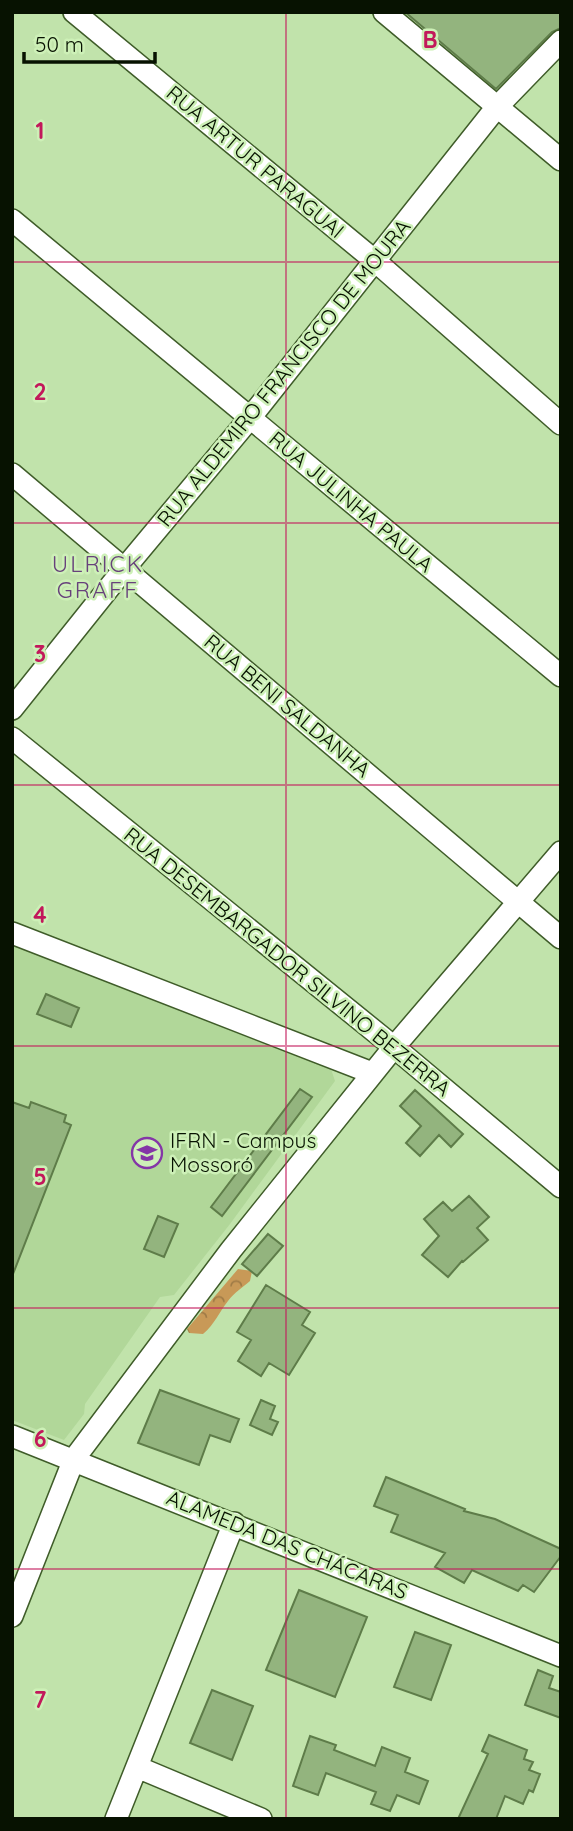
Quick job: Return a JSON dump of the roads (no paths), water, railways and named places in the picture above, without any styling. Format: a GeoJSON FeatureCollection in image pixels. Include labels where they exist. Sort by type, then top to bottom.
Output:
{"type":"FeatureCollection","features":[{"type":"Feature","properties":{"kind":"street","name":"RUA ARTUR PARAGUAI"},"geometry":{"type":"LineString","coordinates":[[74,12],[374,260],[561,424]]}},
{"type":"Feature","properties":{"kind":"street"},"geometry":{"type":"LineString","coordinates":[[384,12],[561,160]]}},
{"type":"Feature","properties":{"kind":"street","name":"RUA ALDEMIRO FRANCISCO DE MOURA"},"geometry":{"type":"LineString","coordinates":[[12,709],[250,418],[496,108],[561,41]]}},
{"type":"Feature","properties":{"kind":"street","name":"RUA JULINHA PAULA"},"geometry":{"type":"LineString","coordinates":[[12,220],[561,676]]}},
{"type":"Feature","properties":{"kind":"street","name":"RUA BENI SALDANHA"},"geometry":{"type":"LineString","coordinates":[[12,474],[561,938]]}},
{"type":"Feature","properties":{"kind":"street","name":"RUA DESEMBARGADOR SILVINO BEZERRA"},"geometry":{"type":"LineString","coordinates":[[12,738],[394,1047],[561,1187]]}},
{"type":"Feature","properties":{"kind":"street"},"geometry":{"type":"LineString","coordinates":[[12,1616],[74,1459],[230,1250],[372,1073],[561,852]]}},
{"type":"Feature","properties":{"kind":"street"},"geometry":{"type":"LineString","coordinates":[[12,933],[372,1073]]}},
{"type":"Feature","properties":{"kind":"street","name":"ALAMEDA DAS CHÁCARAS"},"geometry":{"type":"LineString","coordinates":[[12,1436],[561,1656]]}},
{"type":"Feature","properties":{"kind":"street"},"geometry":{"type":"LineString","coordinates":[[116,1819],[234,1523]]}},
{"type":"Feature","properties":{"kind":"street"},"geometry":{"type":"LineString","coordinates":[[136,1767],[261,1819]]}},
{"type":"Feature","properties":{"kind":"place","name":"IFRN - Campus Mossoró"},"geometry":{"type":"Point","coordinates":[147,1153]}},
{"type":"Feature","properties":{"kind":"district","name":"ULRICK GRAFF"},"geometry":{"type":"Point","coordinates":[98,577]}}]}
